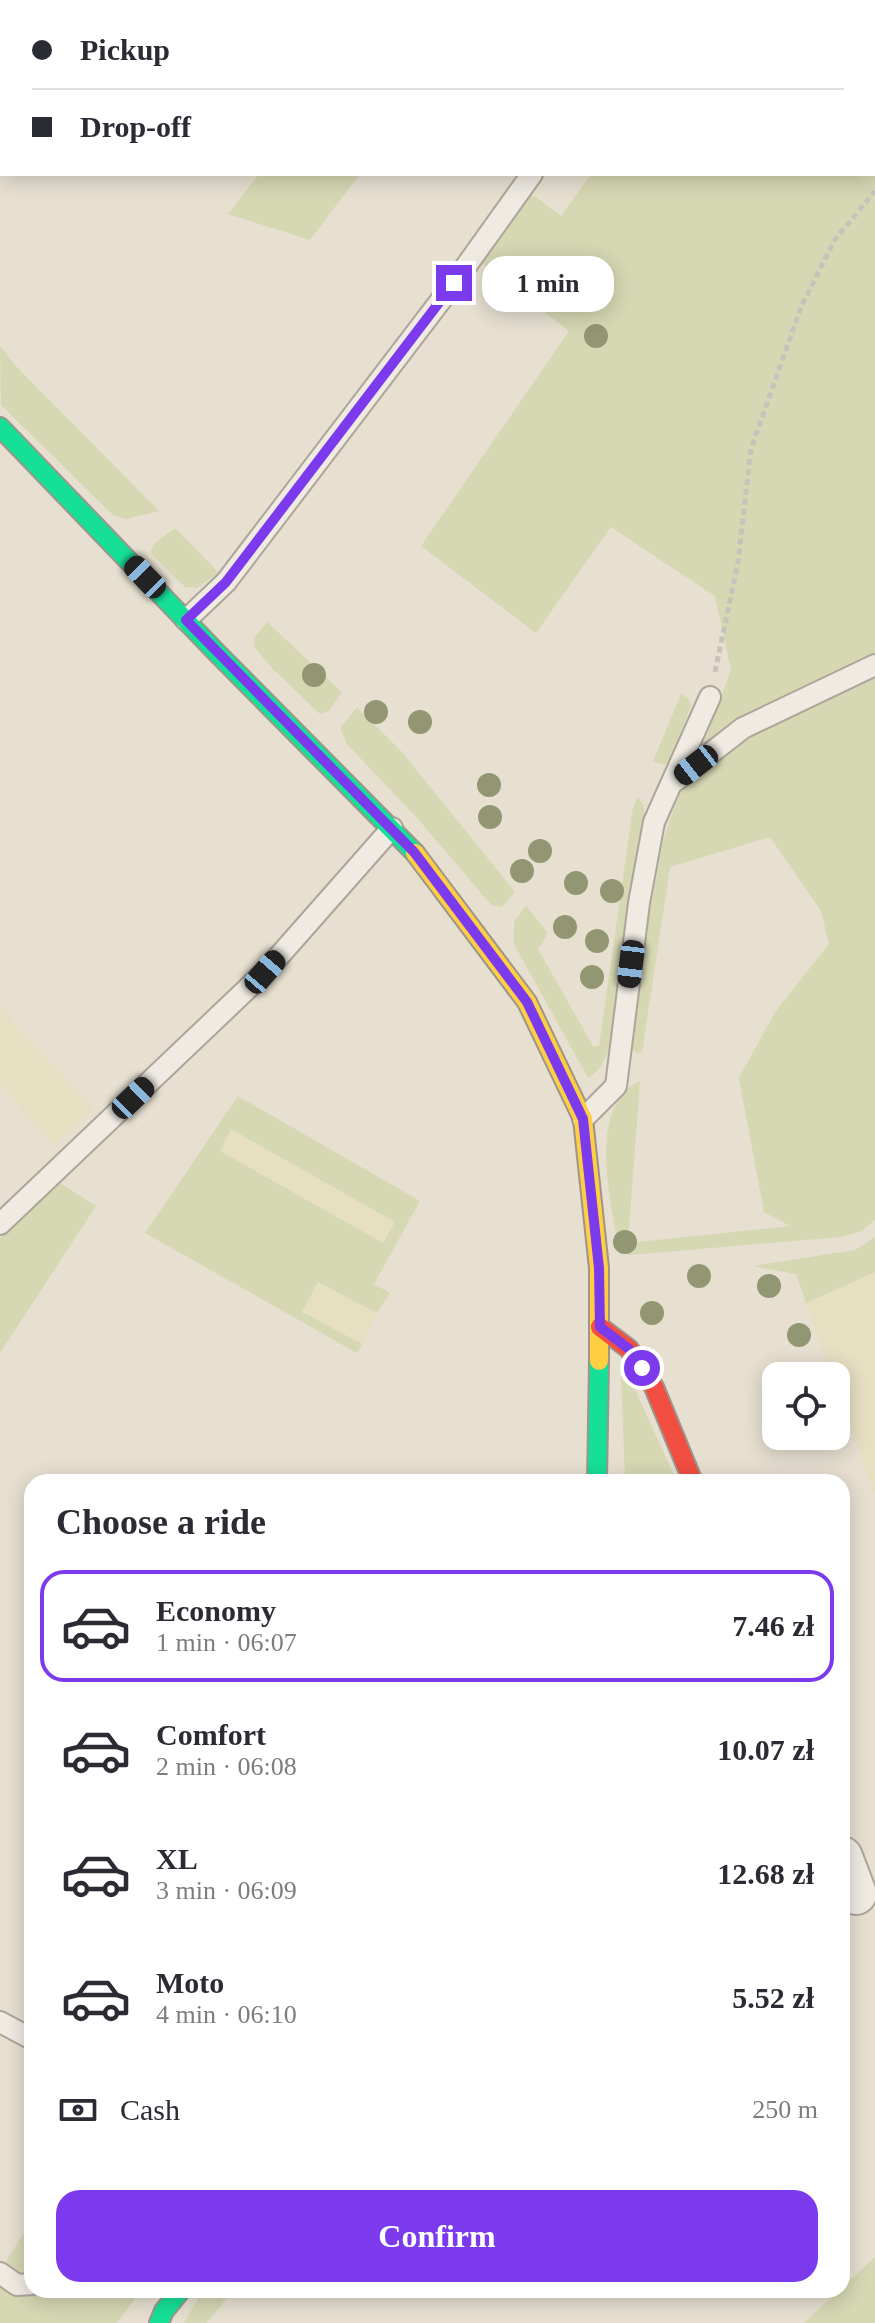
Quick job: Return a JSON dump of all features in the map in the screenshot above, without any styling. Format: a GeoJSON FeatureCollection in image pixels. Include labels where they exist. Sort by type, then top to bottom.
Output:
{"type":"FeatureCollection","features":[{"type":"Feature","properties":{"kind":"street"},"geometry":{"type":"LineString","coordinates":[[0,427],[414,852],[527,1002],[583,1119],[599,1268],[597,1474]]}},
{"type":"Feature","properties":{"kind":"street"},"geometry":{"type":"LineString","coordinates":[[600,1327],[629,1349],[654,1387],[690,1474]]}},
{"type":"Feature","properties":{"kind":"street"},"geometry":{"type":"LineString","coordinates":[[850,1878],[856,1894]]}},
{"type":"Feature","properties":{"kind":"street"},"geometry":{"type":"LineString","coordinates":[[159,2323],[175,2298]]}},
{"type":"Feature","properties":{"kind":"lane"},"geometry":{"type":"LineString","coordinates":[[186,620],[226,582],[454,283],[531,176]]}},
{"type":"Feature","properties":{"kind":"lane"},"geometry":{"type":"LineString","coordinates":[[672,784],[743,728],[875,665]]}},
{"type":"Feature","properties":{"kind":"lane"},"geometry":{"type":"LineString","coordinates":[[583,1119],[616,1086],[639,903],[654,822],[710,697]]}},
{"type":"Feature","properties":{"kind":"lane"},"geometry":{"type":"LineString","coordinates":[[0,1224],[265,972],[392,828]]}},
{"type":"Feature","properties":{"kind":"lane"},"geometry":{"type":"LineString","coordinates":[[0,2022],[24,2035]]}},
{"type":"Feature","properties":{"kind":"lane"},"geometry":{"type":"LineString","coordinates":[[0,2273],[17,2285],[24,2285]]}},
{"type":"Feature","properties":{"kind":"path"},"geometry":{"type":"LineString","coordinates":[[710,697],[738,562],[751,449],[801,307],[834,241],[875,191]]}},
{"type":"Feature","properties":{"kind":"shaded area"},"geometry":{"type":"Polygon","coordinates":[[[0,1008],[93,1108],[53,1146],[0,1084],[0,1008]]]}},
{"type":"Feature","properties":{"kind":"shaded area"},"geometry":{"type":"Polygon","coordinates":[[[231,1129],[395,1222],[383,1243],[219,1150],[231,1129]]]}},
{"type":"Feature","properties":{"kind":"shaded area"},"geometry":{"type":"Polygon","coordinates":[[[875,1272],[875,1494],[850,1428],[850,1362],[826,1362],[806,1303],[875,1272]]]}},
{"type":"Feature","properties":{"kind":"shaded area"},"geometry":{"type":"Polygon","coordinates":[[[318,1282],[377,1313],[362,1344],[301,1313],[318,1282]]]}},
{"type":"Feature","properties":{"kind":"green space"},"geometry":{"type":"Polygon","coordinates":[[[257,176],[358,176],[310,240],[228,214],[257,176]]]}},
{"type":"Feature","properties":{"kind":"green space"},"geometry":{"type":"Polygon","coordinates":[[[590,176],[875,176],[875,1220],[861,1231],[842,1237],[630,1255],[619,1252],[608,1184],[607,1134],[613,1112],[623,1094],[640,1081],[628,1243],[790,1226],[764,1212],[739,1078],[775,1012],[829,944],[821,911],[770,837],[670,867],[642,1053],[636,1053],[629,1047],[663,842],[673,810],[706,738],[731,670],[715,596],[611,527],[536,633],[421,546],[569,331],[480,262],[529,197],[535,196],[561,216],[590,176]]]}},
{"type":"Feature","properties":{"kind":"green space"},"geometry":{"type":"Polygon","coordinates":[[[0,346],[13,363],[159,511],[126,519],[114,516],[1,405],[0,346]]]}},
{"type":"Feature","properties":{"kind":"green space"},"geometry":{"type":"Polygon","coordinates":[[[175,528],[219,573],[197,588],[185,587],[150,553],[153,545],[175,528]]]}},
{"type":"Feature","properties":{"kind":"green space"},"geometry":{"type":"Polygon","coordinates":[[[267,622],[342,692],[329,711],[320,714],[254,647],[255,637],[267,622]]]}},
{"type":"Feature","properties":{"kind":"green space"},"geometry":{"type":"Polygon","coordinates":[[[681,694],[688,698],[691,706],[670,761],[664,765],[653,761],[681,694]]]}},
{"type":"Feature","properties":{"kind":"green space"},"geometry":{"type":"Polygon","coordinates":[[[357,707],[402,752],[515,892],[502,907],[492,906],[417,818],[347,744],[340,728],[357,707]]]}},
{"type":"Feature","properties":{"kind":"green space"},"geometry":{"type":"Polygon","coordinates":[[[638,797],[644,806],[644,819],[611,1044],[600,1067],[588,1078],[514,944],[514,922],[526,906],[548,933],[538,949],[593,1046],[599,1046],[633,807],[638,797]]]}},
{"type":"Feature","properties":{"kind":"green space"},"geometry":{"type":"Polygon","coordinates":[[[238,1096],[420,1201],[374,1284],[390,1293],[377,1313],[318,1282],[302,1312],[362,1344],[357,1353],[145,1233],[238,1096]],[[231,1129],[220,1151],[383,1243],[395,1222],[231,1129]]]}},
{"type":"Feature","properties":{"kind":"green space"},"geometry":{"type":"Polygon","coordinates":[[[60,1183],[96,1206],[0,1353],[0,1238],[60,1183]]]}},
{"type":"Feature","properties":{"kind":"green space"},"geometry":{"type":"Polygon","coordinates":[[[875,1237],[875,1272],[806,1303],[796,1274],[752,1266],[855,1250],[875,1237]]]}},
{"type":"Feature","properties":{"kind":"green space"},"geometry":{"type":"Polygon","coordinates":[[[626,1369],[673,1474],[625,1474],[621,1377],[626,1369]]]}},
{"type":"Feature","properties":{"kind":"green space"},"geometry":{"type":"Polygon","coordinates":[[[24,2233],[24,2298],[135,2298],[117,2323],[0,2323],[0,2271],[24,2233]]]}},
{"type":"Feature","properties":{"kind":"green space"},"geometry":{"type":"Polygon","coordinates":[[[875,2257],[875,2323],[804,2323],[831,2298],[850,2298],[850,2280],[875,2257]]]}},
{"type":"Feature","properties":{"kind":"green space"},"geometry":{"type":"Polygon","coordinates":[[[198,2298],[227,2298],[207,2323],[184,2323],[198,2298]]]}},
{"type":"Feature","properties":{"kind":"traffic: fast"},"geometry":{"type":"LineString","coordinates":[[0,427],[415,853]]}},
{"type":"Feature","properties":{"kind":"traffic: fast"},"geometry":{"type":"LineString","coordinates":[[597,1474],[599,1361]]}},
{"type":"Feature","properties":{"kind":"traffic: fast"},"geometry":{"type":"LineString","coordinates":[[159,2323],[175,2298]]}},
{"type":"Feature","properties":{"kind":"traffic: slow"},"geometry":{"type":"LineString","coordinates":[[415,853],[527,1002],[583,1119],[599,1268],[599,1361]]}},
{"type":"Feature","properties":{"kind":"traffic: jam"},"geometry":{"type":"LineString","coordinates":[[600,1327],[629,1349],[654,1387],[690,1474]]}},
{"type":"Feature","properties":{"kind":"route"},"geometry":{"type":"LineString","coordinates":[[454,283],[226,582],[186,620],[414,852],[527,1002],[583,1119],[599,1268],[600,1327],[629,1349],[642,1368]]}}]}
